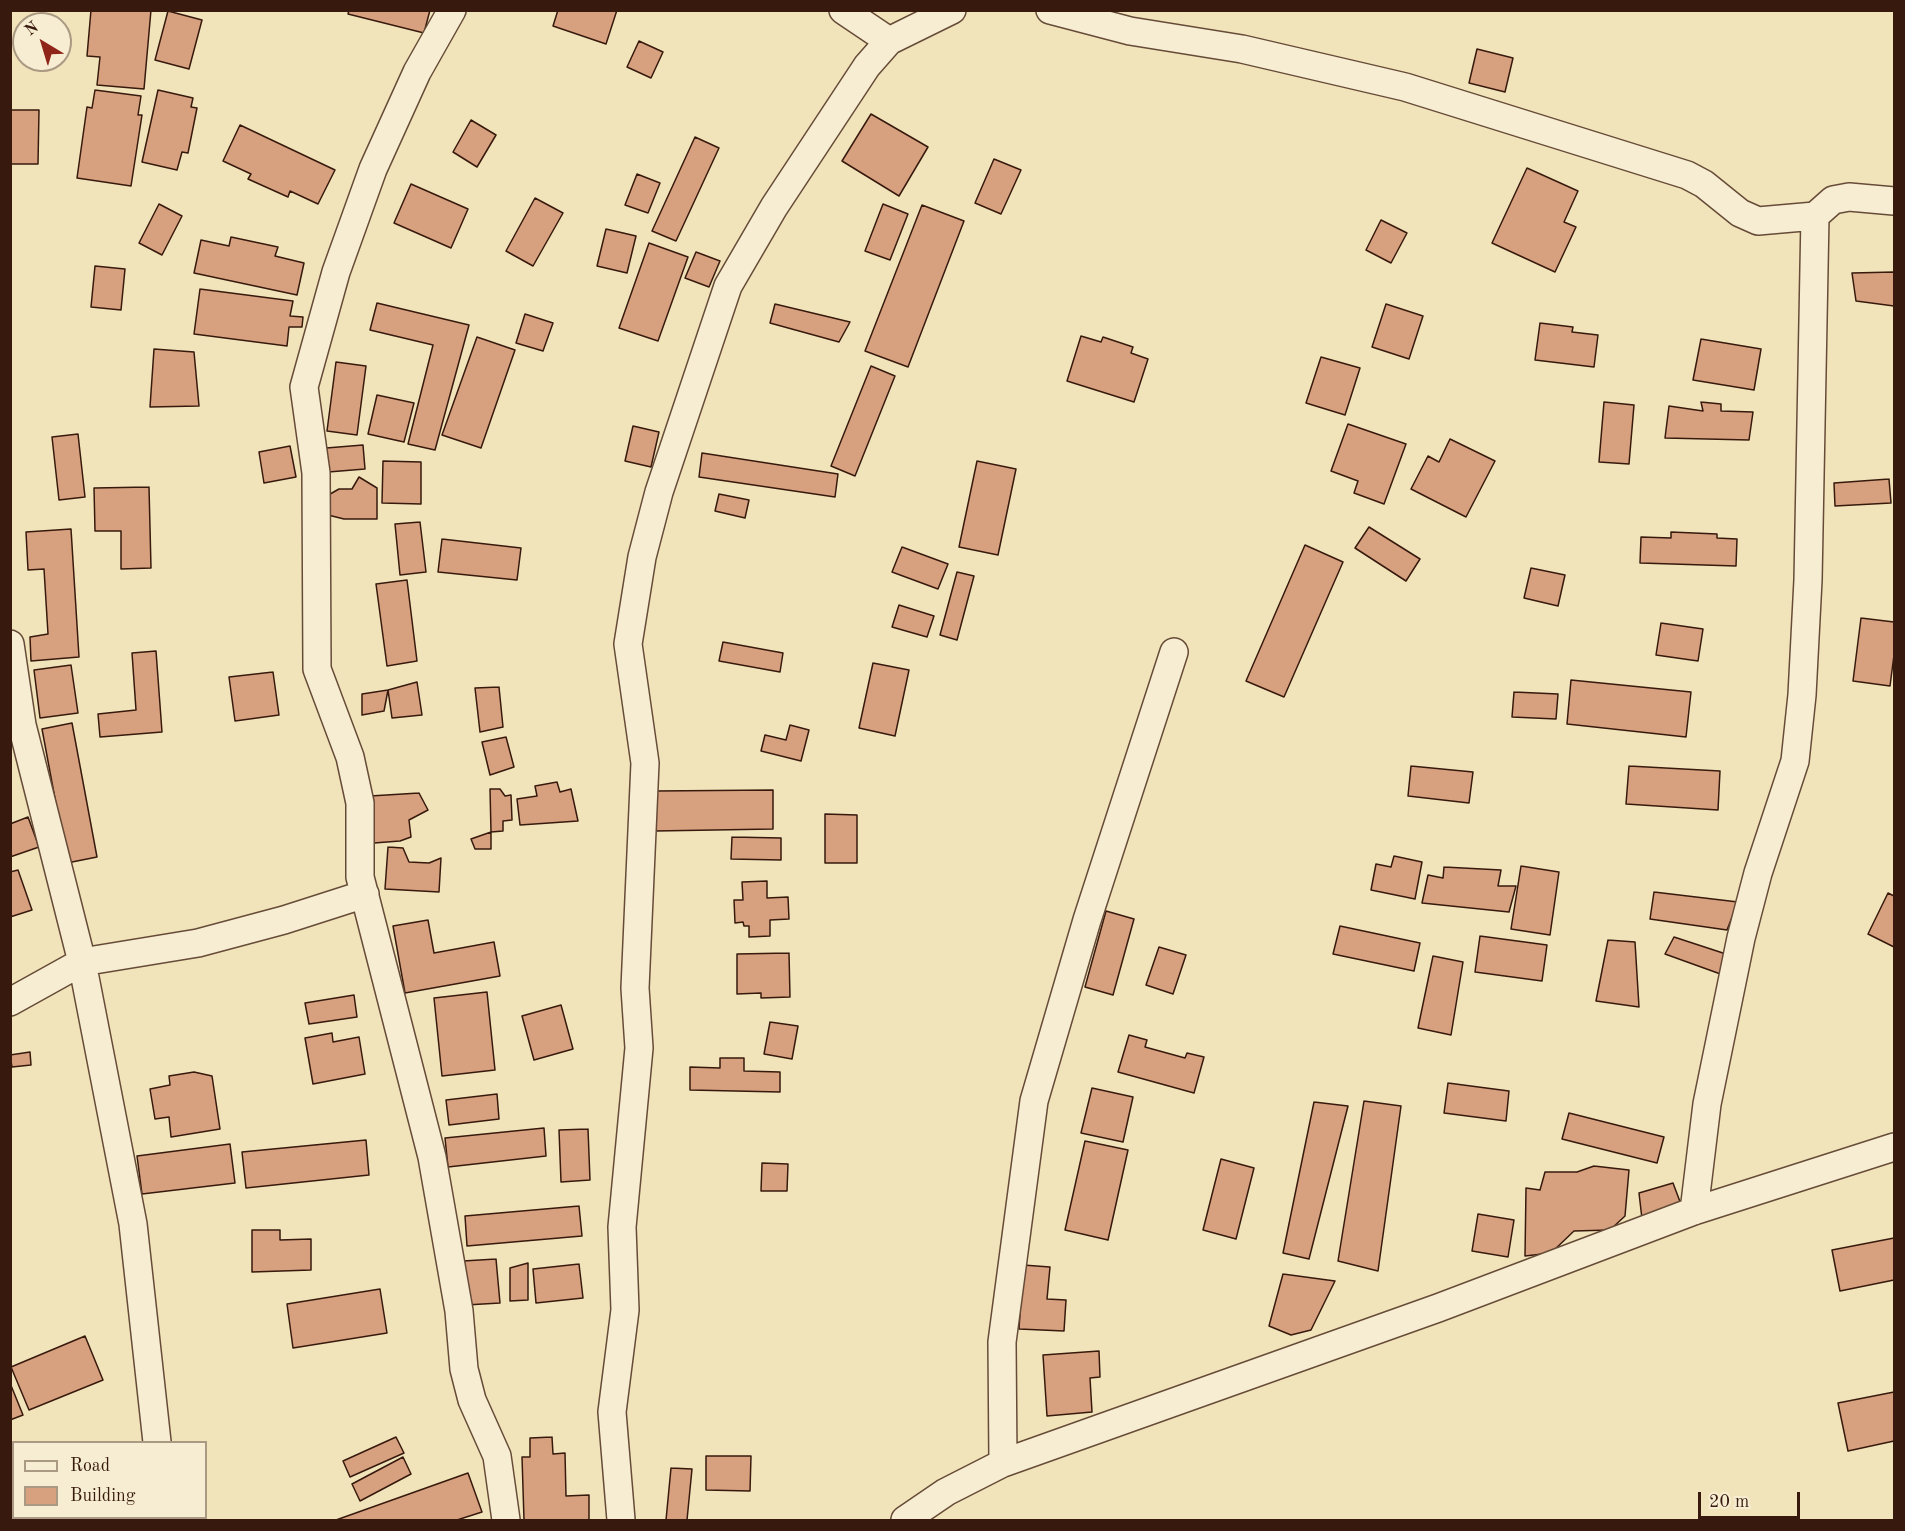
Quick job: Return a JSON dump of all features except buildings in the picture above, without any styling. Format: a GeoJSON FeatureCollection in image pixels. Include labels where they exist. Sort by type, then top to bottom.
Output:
{"type":"FeatureCollection","features":[{"type":"Feature","properties":{"kind":"street"},"geometry":{"type":"LineString","coordinates":[[452,10],[439,28],[412,82],[373,169],[336,272],[304,387],[316,473],[317,669],[350,757],[360,803],[360,877],[432,1157],[459,1311],[464,1369],[472,1400],[496,1456],[506,1521]]}},
{"type":"Feature","properties":{"kind":"street"},"geometry":{"type":"LineString","coordinates":[[843,10],[889,41]]}},
{"type":"Feature","properties":{"kind":"street"},"geometry":{"type":"LineString","coordinates":[[621,1521],[612,1412],[625,1310],[622,1227],[639,1048],[635,988],[645,763],[628,644],[642,557],[659,492],[728,286],[774,207],[867,66],[889,41],[952,10]]}},
{"type":"Feature","properties":{"kind":"street"},"geometry":{"type":"LineString","coordinates":[[1050,10],[1130,31],[1242,49],[1473,107],[1687,176],[1704,184],[1740,213],[1758,221],[1815,216],[1833,200],[1850,197],[1894,201]]}},
{"type":"Feature","properties":{"kind":"street"},"geometry":{"type":"LineString","coordinates":[[1694,1211],[1707,1104],[1741,938],[1758,873],[1795,761],[1802,695],[1808,580],[1815,216]]}},
{"type":"Feature","properties":{"kind":"street"},"geometry":{"type":"LineString","coordinates":[[10,644],[16,727],[82,962],[133,1224],[157,1441]]}},
{"type":"Feature","properties":{"kind":"street"},"geometry":{"type":"LineString","coordinates":[[1003,1463],[1002,1342],[1034,1101],[1087,920],[1174,652]]}},
{"type":"Feature","properties":{"kind":"street"},"geometry":{"type":"LineString","coordinates":[[10,1002],[82,962],[198,943],[284,920],[364,894]]}},
{"type":"Feature","properties":{"kind":"street"},"geometry":{"type":"LineString","coordinates":[[905,1521],[946,1492],[1003,1463],[1438,1308],[1694,1211],[1894,1148]]}}]}
